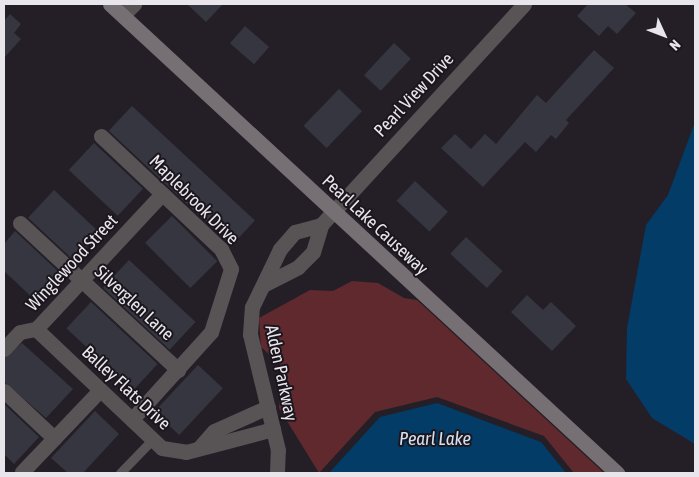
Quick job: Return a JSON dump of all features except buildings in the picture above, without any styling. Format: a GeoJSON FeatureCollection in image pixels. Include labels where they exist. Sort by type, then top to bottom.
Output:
{"type":"FeatureCollection","features":[{"type":"Feature","properties":{"kind":"street","name":"Pearl Lake Causeway"},"geometry":{"type":"LineString","coordinates":[[110,4],[332,212],[617,473]]}},
{"type":"Feature","properties":{"kind":"street"},"geometry":{"type":"LineString","coordinates":[[123,15],[134,4]]}},
{"type":"Feature","properties":{"kind":"street","name":"Pearl View Drive"},"geometry":{"type":"LineString","coordinates":[[332,212],[524,4]]}},
{"type":"Feature","properties":{"kind":"street","name":"Maplebrook Drive"},"geometry":{"type":"LineString","coordinates":[[101,136],[221,249],[231,269],[211,332],[132,419]]}},
{"type":"Feature","properties":{"kind":"street","name":"Winglewood Street"},"geometry":{"type":"LineString","coordinates":[[4,349],[20,332],[36,329],[162,194]]}},
{"type":"Feature","properties":{"kind":"street"},"geometry":{"type":"LineString","coordinates":[[265,284],[298,267],[313,252],[321,225],[332,212]]}},
{"type":"Feature","properties":{"kind":"street","name":"Silverglen Lane"},"geometry":{"type":"LineString","coordinates":[[20,223],[178,370]]}},
{"type":"Feature","properties":{"kind":"street","name":"Alden Parkway"},"geometry":{"type":"LineString","coordinates":[[277,473],[278,450],[250,334],[252,307],[265,284],[280,248],[295,232],[321,225]]}},
{"type":"Feature","properties":{"kind":"street","name":"Balley Flats Drive"},"geometry":{"type":"LineString","coordinates":[[36,329],[152,439],[172,452],[223,445],[273,429]]}},
{"type":"Feature","properties":{"kind":"street"},"geometry":{"type":"LineString","coordinates":[[22,472],[100,390]]}},
{"type":"Feature","properties":{"kind":"street"},"geometry":{"type":"LineString","coordinates":[[4,391],[54,438]]}},
{"type":"Feature","properties":{"kind":"street"},"geometry":{"type":"LineString","coordinates":[[200,447],[214,431],[268,408]]}},
{"type":"Feature","properties":{"kind":"lane"},"geometry":{"type":"LineString","coordinates":[[120,473],[152,439]]}},
{"type":"Feature","properties":{"kind":"shaded area"},"geometry":{"type":"Polygon","coordinates":[[[352,281],[378,283],[404,298],[417,300],[604,473],[574,473],[544,436],[437,397],[375,412],[319,473],[279,408],[282,366],[261,347],[259,318],[310,290],[333,291],[352,281]]]}},
{"type":"Feature","properties":{"kind":"water"},"geometry":{"type":"Polygon","coordinates":[[[695,122],[695,444],[652,418],[626,379],[627,328],[646,225],[668,195],[695,122]]]}},
{"type":"Feature","properties":{"kind":"water","name":"Pearl Lake"},"geometry":{"type":"Polygon","coordinates":[[[437,403],[541,442],[566,473],[329,473],[380,417],[437,403]]]}}]}
